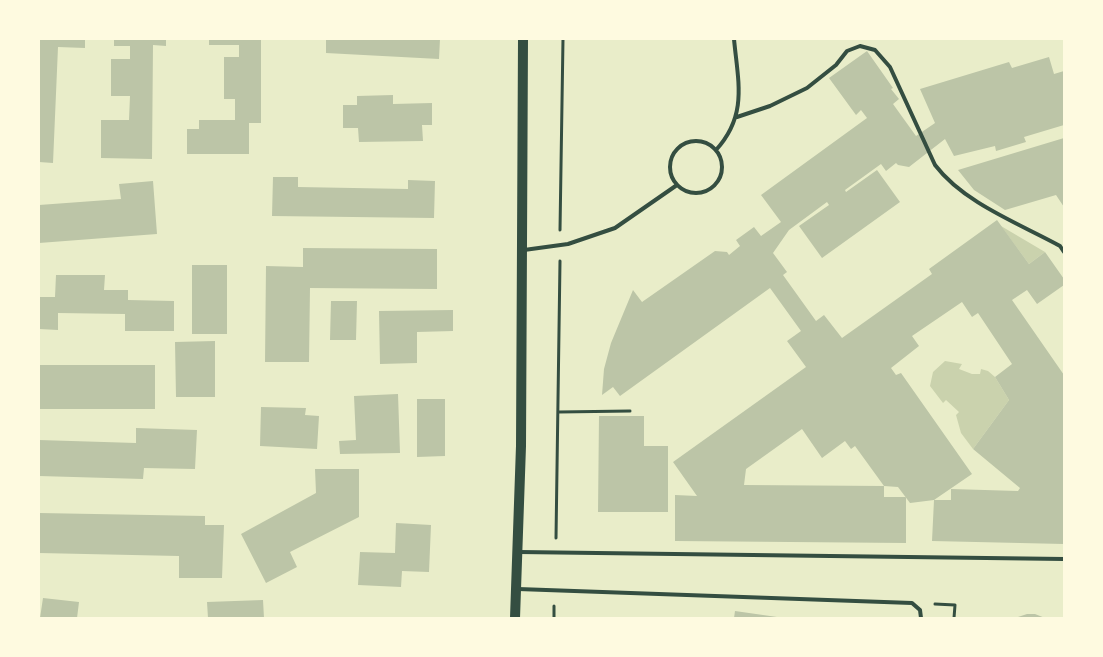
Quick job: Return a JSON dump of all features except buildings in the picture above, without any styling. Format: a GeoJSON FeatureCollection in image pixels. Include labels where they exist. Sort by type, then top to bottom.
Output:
{"type":"FeatureCollection","features":[{"type":"Feature","properties":{"kind":"main road"},"geometry":{"type":"LineString","coordinates":[[515,618],[521,446],[522,39]]}},
{"type":"Feature","properties":{"kind":"lane"},"geometry":{"type":"LineString","coordinates":[[716,150],[729,136],[737,117],[740,96],[734,39]]}},
{"type":"Feature","properties":{"kind":"lane"},"geometry":{"type":"LineString","coordinates":[[737,117],[770,106],[807,88],[836,65],[847,50],[860,46],[874,50],[890,67],[935,165],[945,179],[960,192],[1060,246],[1064,252]]}},
{"type":"Feature","properties":{"kind":"lane"},"geometry":{"type":"LineString","coordinates":[[695,140],[711,145],[722,159],[723,168],[717,184],[710,190],[692,193],[677,185],[672,178],[670,161],[680,147],[695,140]]}},
{"type":"Feature","properties":{"kind":"lane"},"geometry":{"type":"LineString","coordinates":[[522,250],[568,244],[615,228],[677,185]]}},
{"type":"Feature","properties":{"kind":"lane"},"geometry":{"type":"LineString","coordinates":[[517,552],[1064,559]]}},
{"type":"Feature","properties":{"kind":"lane"},"geometry":{"type":"LineString","coordinates":[[516,589],[912,603],[920,610],[922,618]]}},
{"type":"Feature","properties":{"kind":"path"},"geometry":{"type":"LineString","coordinates":[[558,412],[630,411]]}},
{"type":"Feature","properties":{"kind":"path"},"geometry":{"type":"LineString","coordinates":[[555,552],[558,446]]}},
{"type":"Feature","properties":{"kind":"path"},"geometry":{"type":"LineString","coordinates":[[554,590],[554,618]]}},
{"type":"Feature","properties":{"kind":"path"},"geometry":{"type":"LineString","coordinates":[[912,603],[955,605],[954,618]]}},
{"type":"Feature","properties":{"kind":"green space"},"geometry":{"type":"Polygon","coordinates":[[[1001,226],[1045,252],[1029,264],[1001,226]]]}},
{"type":"Feature","properties":{"kind":"green space"},"geometry":{"type":"Polygon","coordinates":[[[945,361],[962,364],[959,369],[972,374],[980,374],[981,369],[988,371],[995,377],[1009,400],[973,449],[961,433],[956,415],[959,412],[946,400],[943,403],[930,386],[933,372],[945,361]]]}}]}
